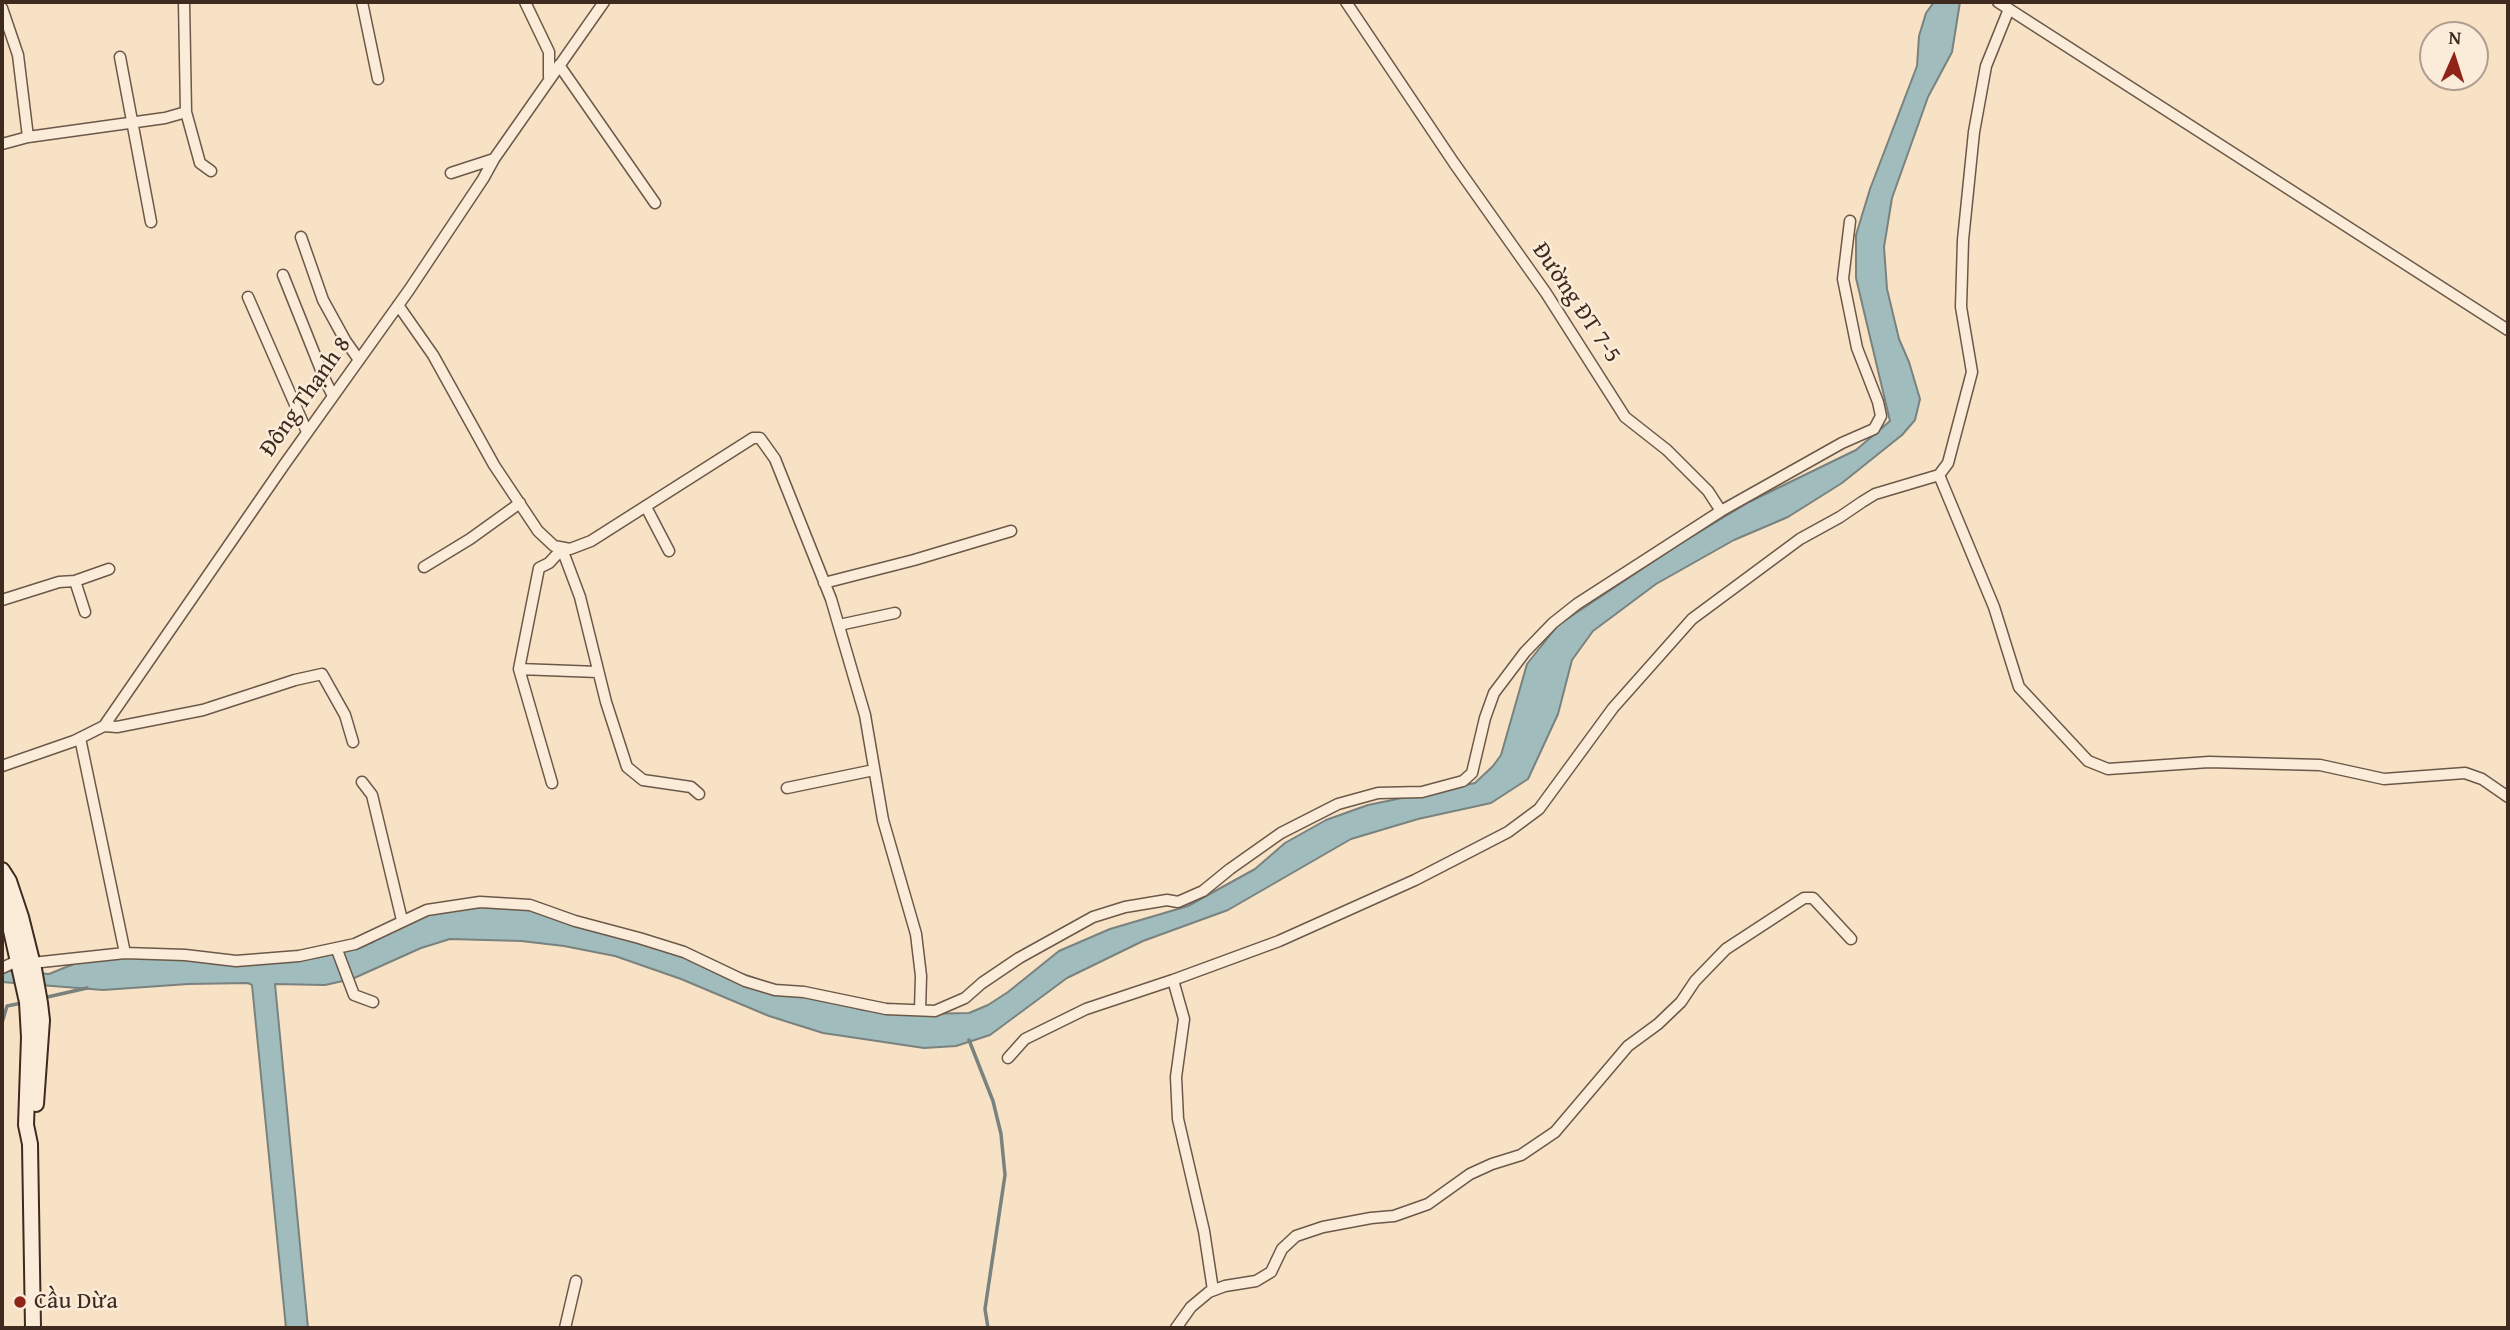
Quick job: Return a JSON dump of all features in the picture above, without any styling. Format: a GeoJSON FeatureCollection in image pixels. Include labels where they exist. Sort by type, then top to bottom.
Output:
{"type":"FeatureCollection","features":[{"type":"Feature","properties":{"kind":"main road"},"geometry":{"type":"LineString","coordinates":[[2,870],[9,881],[27,965],[27,1002],[35,1038],[35,1125],[30,1144],[33,1328]]}},
{"type":"Feature","properties":{"kind":"main road"},"geometry":{"type":"LineString","coordinates":[[2,890],[27,965]]}},
{"type":"Feature","properties":{"kind":"street"},"geometry":{"type":"LineString","coordinates":[[184,2],[186,112],[200,163],[211,171]]}},
{"type":"Feature","properties":{"kind":"street"},"geometry":{"type":"LineString","coordinates":[[362,2],[378,79]]}},
{"type":"Feature","properties":{"kind":"street"},"geometry":{"type":"LineString","coordinates":[[525,2],[549,52],[549,78]]}},
{"type":"Feature","properties":{"kind":"street","name":"Đông Thạnh 8"},"geometry":{"type":"LineString","coordinates":[[2,766],[80,738],[104,726],[398,305],[549,78],[604,2]]}},
{"type":"Feature","properties":{"kind":"street","name":"Đường ĐT 7-5"},"geometry":{"type":"LineString","coordinates":[[1346,2],[1545,293],[1625,417],[1667,450],[1708,491],[1721,511]]}},
{"type":"Feature","properties":{"kind":"street"},"geometry":{"type":"LineString","coordinates":[[1998,2],[2508,330]]}},
{"type":"Feature","properties":{"kind":"street"},"geometry":{"type":"LineString","coordinates":[[2,8],[18,55],[28,137]]}},
{"type":"Feature","properties":{"kind":"street"},"geometry":{"type":"LineString","coordinates":[[1008,1058],[1025,1038],[1086,1009],[1173,980],[1291,935],[1415,880],[1508,832],[1539,808],[1613,708],[1692,619],[1800,539],[1861,502],[1875,494],[1939,475],[1948,463],[1972,372],[1961,307],[1963,240],[1974,132],[1986,66],[2009,9]]}},
{"type":"Feature","properties":{"kind":"street"},"geometry":{"type":"LineString","coordinates":[[120,57],[151,222]]}},
{"type":"Feature","properties":{"kind":"street"},"geometry":{"type":"LineString","coordinates":[[559,65],[655,203]]}},
{"type":"Feature","properties":{"kind":"street"},"geometry":{"type":"LineString","coordinates":[[2,144],[28,137],[165,118],[186,112]]}},
{"type":"Feature","properties":{"kind":"street"},"geometry":{"type":"LineString","coordinates":[[451,173],[494,159]]}},
{"type":"Feature","properties":{"kind":"street"},"geometry":{"type":"LineString","coordinates":[[2,968],[125,953],[185,955],[236,961],[337,951],[427,910],[480,902],[530,905],[684,952],[745,981],[775,990],[804,992],[886,1009],[935,1011],[965,998],[1019,958],[1093,917],[1125,907],[1167,900],[1178,902],[1203,891],[1282,833],[1338,804],[1378,793],[1422,792],[1463,781],[1472,773],[1494,693],[1553,623],[1577,604],[1721,511],[1842,443],[1874,429],[1881,416],[1857,348],[1843,279],[1850,220]]}},
{"type":"Feature","properties":{"kind":"street"},"geometry":{"type":"LineString","coordinates":[[301,237],[323,300],[359,359]]}},
{"type":"Feature","properties":{"kind":"street"},"geometry":{"type":"LineString","coordinates":[[284,275],[324,380],[333,396]]}},
{"type":"Feature","properties":{"kind":"street"},"geometry":{"type":"LineString","coordinates":[[248,297],[307,432]]}},
{"type":"Feature","properties":{"kind":"street"},"geometry":{"type":"LineString","coordinates":[[398,305],[433,355],[494,464],[538,531],[554,546],[570,549],[591,541],[753,438],[760,438],[775,458],[839,625],[865,715],[883,820],[916,934],[921,976],[920,1010]]}},
{"type":"Feature","properties":{"kind":"street"},"geometry":{"type":"LineString","coordinates":[[1939,475],[1994,607],[2019,687],[2088,761],[2108,769],[2209,762],[2320,765],[2384,779],[2465,773],[2482,779],[2508,797]]}},
{"type":"Feature","properties":{"kind":"street"},"geometry":{"type":"LineString","coordinates":[[424,568],[520,503]]}},
{"type":"Feature","properties":{"kind":"street"},"geometry":{"type":"LineString","coordinates":[[646,507],[668,551]]}},
{"type":"Feature","properties":{"kind":"street"},"geometry":{"type":"LineString","coordinates":[[824,583],[1011,531]]}},
{"type":"Feature","properties":{"kind":"street"},"geometry":{"type":"LineString","coordinates":[[552,783],[519,669],[539,568],[549,563],[562,549]]}},
{"type":"Feature","properties":{"kind":"street"},"geometry":{"type":"LineString","coordinates":[[562,549],[580,597],[606,702],[627,767],[643,780],[691,787],[699,794]]}},
{"type":"Feature","properties":{"kind":"street"},"geometry":{"type":"LineString","coordinates":[[2,600],[109,569]]}},
{"type":"Feature","properties":{"kind":"street"},"geometry":{"type":"LineString","coordinates":[[75,581],[85,612]]}},
{"type":"Feature","properties":{"kind":"street"},"geometry":{"type":"LineString","coordinates":[[839,625],[895,613]]}},
{"type":"Feature","properties":{"kind":"street"},"geometry":{"type":"LineString","coordinates":[[519,669],[598,671]]}},
{"type":"Feature","properties":{"kind":"street"},"geometry":{"type":"LineString","coordinates":[[104,726],[117,727],[203,710],[322,674],[345,715],[353,742]]}},
{"type":"Feature","properties":{"kind":"street"},"geometry":{"type":"LineString","coordinates":[[80,738],[125,953]]}},
{"type":"Feature","properties":{"kind":"street"},"geometry":{"type":"LineString","coordinates":[[787,788],[874,769]]}},
{"type":"Feature","properties":{"kind":"street"},"geometry":{"type":"LineString","coordinates":[[362,782],[372,794],[402,920]]}},
{"type":"Feature","properties":{"kind":"street"},"geometry":{"type":"LineString","coordinates":[[1176,1328],[1191,1307],[1213,1290],[1256,1281],[1271,1272],[1282,1249],[1296,1236],[1335,1225],[1394,1216],[1428,1204],[1470,1174],[1521,1155],[1555,1132],[1628,1046],[1658,1024],[1681,1002],[1695,981],[1726,949],[1804,898],[1813,898],[1851,939]]}},
{"type":"Feature","properties":{"kind":"street"},"geometry":{"type":"LineString","coordinates":[[337,951],[354,995],[373,1002]]}},
{"type":"Feature","properties":{"kind":"street"},"geometry":{"type":"LineString","coordinates":[[1173,980],[1184,1019],[1176,1077],[1178,1119],[1204,1231],[1213,1290]]}},
{"type":"Feature","properties":{"kind":"street"},"geometry":{"type":"LineString","coordinates":[[565,1328],[576,1281]]}},
{"type":"Feature","properties":{"kind":"water"},"geometry":{"type":"Polygon","coordinates":[[[1934,2],[1960,2],[1952,52],[1928,97],[1892,198],[1884,247],[1887,289],[1899,339],[1920,399],[1915,420],[1902,435],[1842,483],[1788,517],[1734,540],[1656,584],[1593,631],[1572,660],[1558,714],[1528,779],[1491,803],[1418,819],[1351,839],[1228,910],[1143,941],[1067,978],[990,1035],[956,1046],[924,1048],[823,1033],[769,1016],[681,979],[615,956],[521,941],[450,939],[421,948],[352,979],[325,985],[275,984],[308,1328],[286,1328],[252,985],[188,984],[103,990],[2,982],[2,970],[49,974],[86,959],[133,956],[315,958],[373,942],[404,922],[429,911],[480,904],[536,909],[648,942],[784,988],[863,1010],[920,1014],[969,1013],[1008,992],[1059,951],[1110,929],[1188,906],[1255,869],[1285,843],[1326,820],[1368,805],[1475,783],[1501,755],[1527,664],[1558,625],[1681,543],[1749,502],[1856,450],[1890,421],[1856,278],[1856,235],[1870,189],[1917,66],[1919,36],[1926,13],[1934,2]]]}},
{"type":"Feature","properties":{"kind":"waterway"},"geometry":{"type":"LineString","coordinates":[[43,998],[87,988]]}},
{"type":"Feature","properties":{"kind":"waterway"},"geometry":{"type":"LineString","coordinates":[[2,1023],[7,1006],[22,1003]]}},
{"type":"Feature","properties":{"kind":"waterway"},"geometry":{"type":"LineString","coordinates":[[969,1040],[993,1101],[1001,1134],[1005,1175],[985,1309],[988,1328]]}},
{"type":"Feature","properties":{"kind":"place","name":"Cầu Dừa"},"geometry":{"type":"Point","coordinates":[20,1302]}}]}
